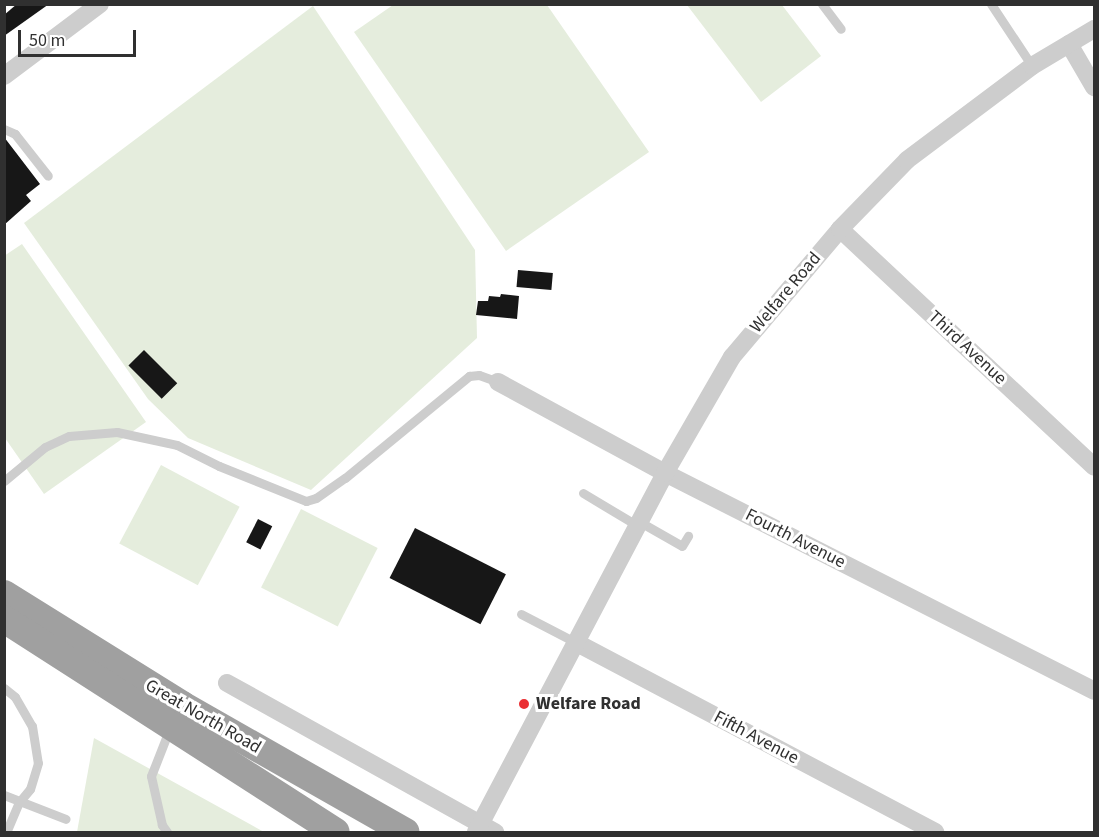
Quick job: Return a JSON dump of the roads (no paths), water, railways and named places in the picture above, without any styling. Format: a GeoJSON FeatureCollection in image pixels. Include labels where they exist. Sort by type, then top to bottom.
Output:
{"type":"FeatureCollection","features":[{"type":"Feature","properties":{"kind":"highway","name":"Great North Road"},"geometry":{"type":"LineString","coordinates":[[4,594],[182,705],[406,832]]}},
{"type":"Feature","properties":{"kind":"highway","name":"Great North Road"},"geometry":{"type":"LineString","coordinates":[[4,619],[336,832]]}},
{"type":"Feature","properties":{"kind":"street"},"geometry":{"type":"LineString","coordinates":[[4,76],[100,4]]}},
{"type":"Feature","properties":{"kind":"street","name":"Welfare Road"},"geometry":{"type":"LineString","coordinates":[[484,830],[638,524],[732,357],[840,229],[907,160],[1032,66],[1095,29]]}},
{"type":"Feature","properties":{"kind":"street"},"geometry":{"type":"LineString","coordinates":[[1069,44],[1095,87]]}},
{"type":"Feature","properties":{"kind":"street","name":"Third Avenue"},"geometry":{"type":"LineString","coordinates":[[840,229],[1095,467]]}},
{"type":"Feature","properties":{"kind":"street","name":"Fourth Avenue"},"geometry":{"type":"LineString","coordinates":[[498,382],[665,473],[1095,691]]}},
{"type":"Feature","properties":{"kind":"street","name":"Fifth Avenue"},"geometry":{"type":"LineString","coordinates":[[577,643],[935,832]]}},
{"type":"Feature","properties":{"kind":"street"},"geometry":{"type":"LineString","coordinates":[[227,683],[484,830]]}},
{"type":"Feature","properties":{"kind":"lane"},"geometry":{"type":"LineString","coordinates":[[822,4],[841,29]]}},
{"type":"Feature","properties":{"kind":"lane"},"geometry":{"type":"LineString","coordinates":[[991,4],[1032,66]]}},
{"type":"Feature","properties":{"kind":"lane"},"geometry":{"type":"LineString","coordinates":[[4,129],[15,134],[48,176]]}},
{"type":"Feature","properties":{"kind":"lane"},"geometry":{"type":"LineString","coordinates":[[4,481],[45,447],[69,436],[117,432],[177,445],[219,466],[306,501],[316,498],[345,478],[469,376],[479,375],[498,382]]}},
{"type":"Feature","properties":{"kind":"lane"},"geometry":{"type":"LineString","coordinates":[[583,493],[682,546],[688,536]]}},
{"type":"Feature","properties":{"kind":"lane"},"geometry":{"type":"LineString","coordinates":[[521,614],[577,643]]}},
{"type":"Feature","properties":{"kind":"lane"},"geometry":{"type":"LineString","coordinates":[[4,688],[15,697],[32,726],[38,763],[30,789],[19,802],[6,832]]}},
{"type":"Feature","properties":{"kind":"lane"},"geometry":{"type":"LineString","coordinates":[[167,832],[162,825],[152,776],[171,726]]}},
{"type":"Feature","properties":{"kind":"lane"},"geometry":{"type":"LineString","coordinates":[[4,795],[66,819]]}},
{"type":"Feature","properties":{"kind":"place","name":"Welfare Road"},"geometry":{"type":"Point","coordinates":[524,704]}}]}
